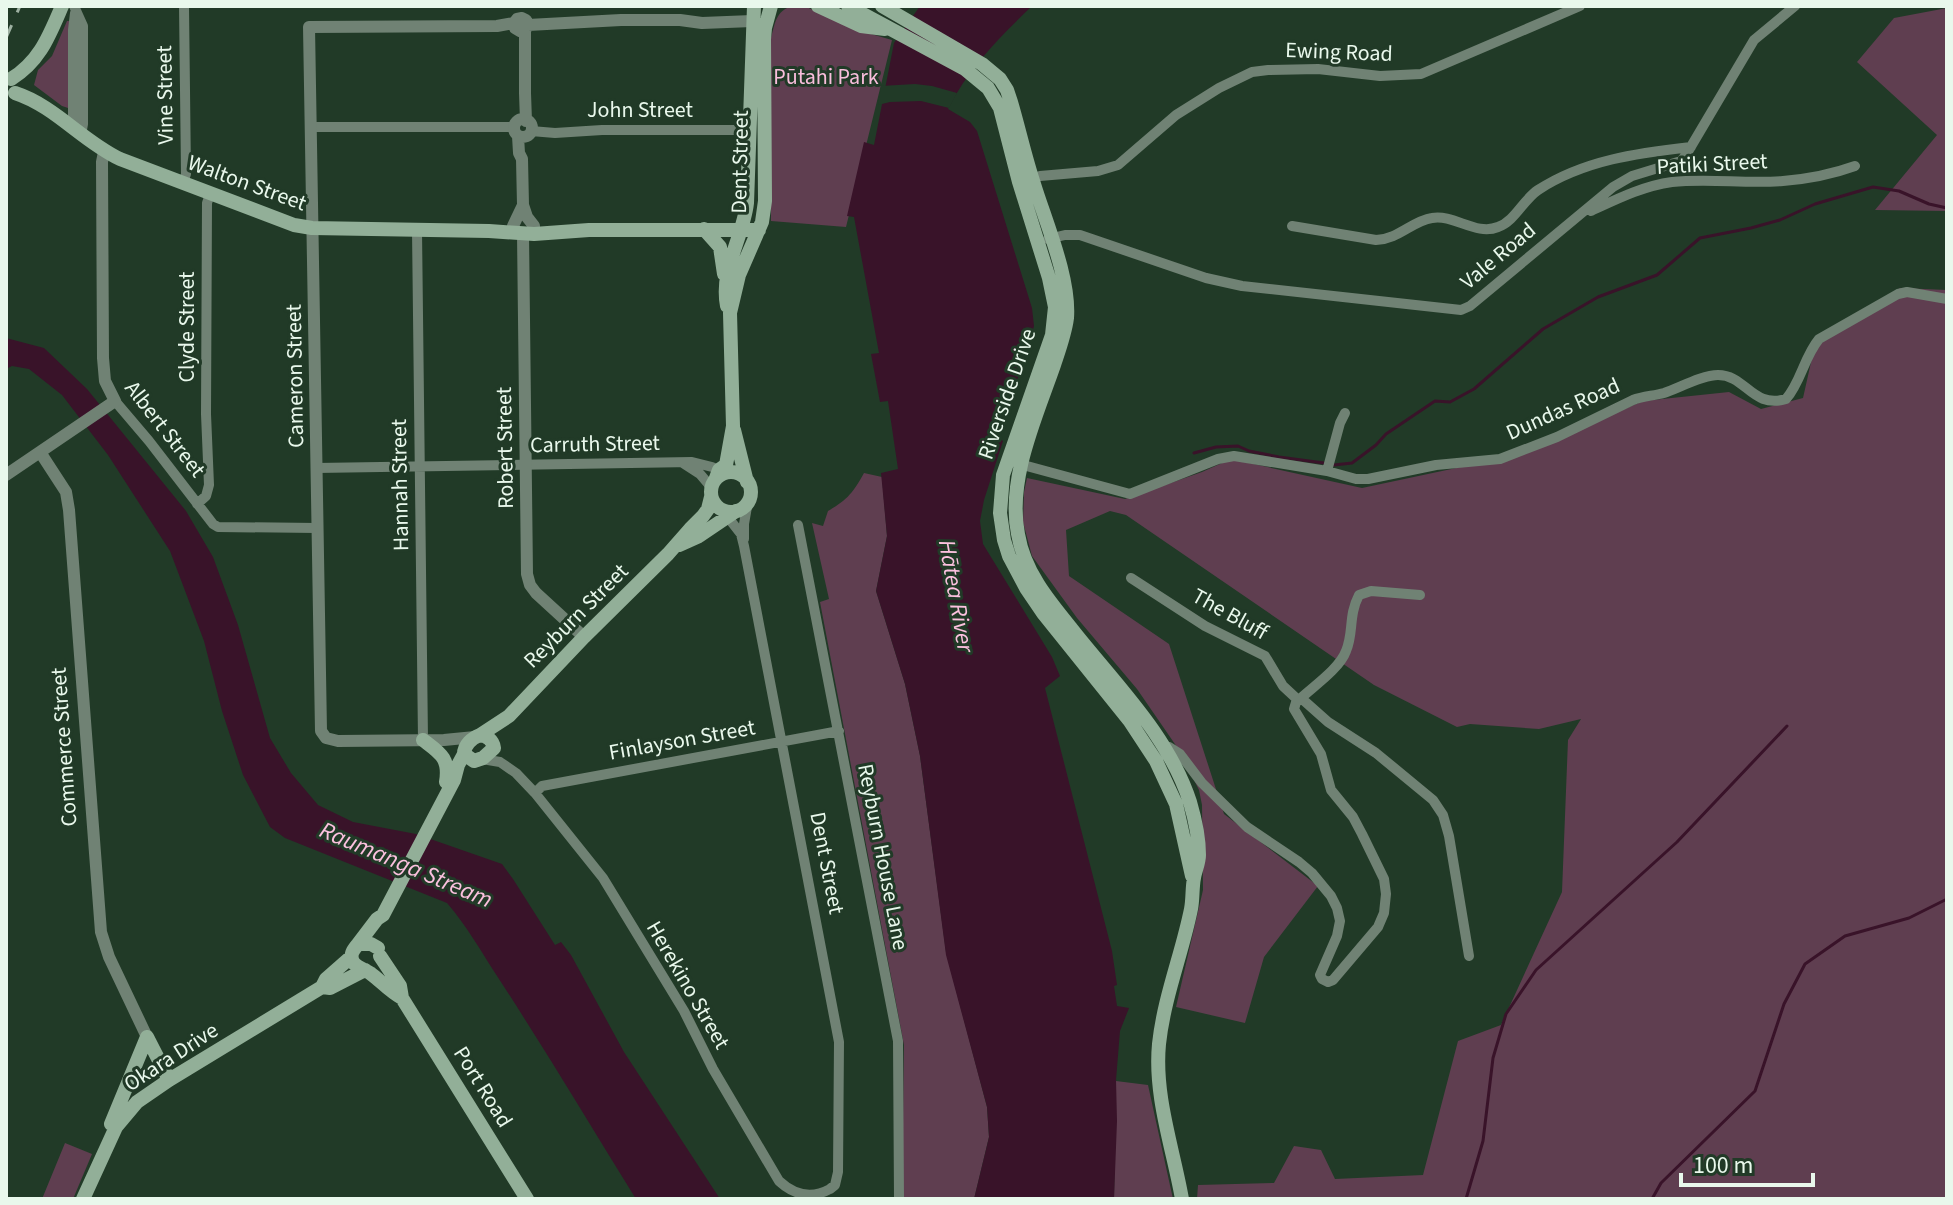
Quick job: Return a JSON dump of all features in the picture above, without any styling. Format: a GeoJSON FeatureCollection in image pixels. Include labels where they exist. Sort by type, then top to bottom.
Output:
{"type":"FeatureCollection","features":[{"type":"Feature","properties":{"kind":"main road"},"geometry":{"type":"LineString","coordinates":[[758,11],[780,6]]}},
{"type":"Feature","properties":{"kind":"main road"},"geometry":{"type":"LineString","coordinates":[[818,6],[861,26],[898,26]]}},
{"type":"Feature","properties":{"kind":"main road","name":"Riverside Drive"},"geometry":{"type":"LineString","coordinates":[[848,6],[898,26],[1000,79],[1007,90],[1026,180],[1045,240],[1064,281],[1067,298],[1065,329],[1014,463],[1018,535],[1029,568],[1052,605],[1139,711],[1156,747],[1181,777],[1196,823],[1199,858],[1191,907],[1166,999],[1159,1046],[1161,1102],[1182,1199]]}},
{"type":"Feature","properties":{"kind":"main road","name":"Riverside Drive"},"geometry":{"type":"LineString","coordinates":[[882,6],[898,26]]}},
{"type":"Feature","properties":{"kind":"main road"},"geometry":{"type":"LineString","coordinates":[[10,88],[43,49],[71,8]]}},
{"type":"Feature","properties":{"kind":"main road","name":"Dent Street"},"geometry":{"type":"LineString","coordinates":[[730,313],[725,297],[726,286],[731,256],[747,203],[758,11]]}},
{"type":"Feature","properties":{"kind":"main road","name":"Dent Street"},"geometry":{"type":"LineString","coordinates":[[717,481],[726,465],[733,426],[730,313],[739,275],[759,230],[765,201],[764,39],[758,11]]}},
{"type":"Feature","properties":{"kind":"main road","name":"Walton Street"},"geometry":{"type":"LineString","coordinates":[[10,88],[36,101],[104,152],[294,225],[312,228],[489,231],[503,226],[556,231],[759,230]]}},
{"type":"Feature","properties":{"kind":"main road"},"geometry":{"type":"LineString","coordinates":[[704,229],[720,247],[726,286]]}},
{"type":"Feature","properties":{"kind":"main road","name":"Dent Street"},"geometry":{"type":"LineString","coordinates":[[733,426],[747,482]]}},
{"type":"Feature","properties":{"kind":"main road"},"geometry":{"type":"LineString","coordinates":[[738,474],[747,482],[750,491],[748,501],[741,509],[729,513],[716,505],[717,481],[738,474]]}},
{"type":"Feature","properties":{"kind":"main road","name":"Reyburn Street"},"geometry":{"type":"LineString","coordinates":[[477,736],[509,716],[675,547],[708,509],[717,481]]}},
{"type":"Feature","properties":{"kind":"main road","name":"Reyburn Street"},"geometry":{"type":"LineString","coordinates":[[675,547],[699,536],[729,513]]}},
{"type":"Feature","properties":{"kind":"main road","name":"Reyburn Street"},"geometry":{"type":"LineString","coordinates":[[494,746],[509,716]]}},
{"type":"Feature","properties":{"kind":"main road"},"geometry":{"type":"LineString","coordinates":[[383,915],[355,951],[356,965],[366,970],[375,966],[383,915],[454,780],[469,742],[477,736],[488,738],[494,746],[454,780]]}},
{"type":"Feature","properties":{"kind":"main road"},"geometry":{"type":"LineString","coordinates":[[423,740],[443,757],[447,766],[439,810]]}},
{"type":"Feature","properties":{"kind":"main road"},"geometry":{"type":"LineString","coordinates":[[464,753],[474,761],[481,759]]}},
{"type":"Feature","properties":{"kind":"main road"},"geometry":{"type":"LineString","coordinates":[[355,951],[371,944],[379,952]]}},
{"type":"Feature","properties":{"kind":"main road","name":"Okara Drive"},"geometry":{"type":"LineString","coordinates":[[83,1199],[110,1139],[128,1110],[145,1095],[322,987],[326,979],[355,951]]}},
{"type":"Feature","properties":{"kind":"main road","name":"Port Road"},"geometry":{"type":"LineString","coordinates":[[379,952],[400,986],[402,998],[527,1199]]}},
{"type":"Feature","properties":{"kind":"main road","name":"Okara Drive"},"geometry":{"type":"LineString","coordinates":[[322,987],[330,988],[366,970]]}},
{"type":"Feature","properties":{"kind":"main road","name":"Port Road"},"geometry":{"type":"LineString","coordinates":[[366,970],[402,998]]}},
{"type":"Feature","properties":{"kind":"main road"},"geometry":{"type":"LineString","coordinates":[[110,1139],[107,1134],[147,1037]]}},
{"type":"Feature","properties":{"kind":"main road","name":"Commerce Street"},"geometry":{"type":"LineString","coordinates":[[147,1037],[169,1080]]}},
{"type":"Feature","properties":{"kind":"street","name":"Vine Street"},"geometry":{"type":"LineString","coordinates":[[183,183],[186,174],[184,6]]}},
{"type":"Feature","properties":{"kind":"street","name":"Ewing Road"},"geometry":{"type":"LineString","coordinates":[[1026,180],[1098,171],[1118,165],[1176,115],[1252,72],[1318,69],[1380,76],[1421,74],[1580,6]]}},
{"type":"Feature","properties":{"kind":"street","name":"Vale Road"},"geometry":{"type":"LineString","coordinates":[[1045,240],[1080,235],[1206,278],[1242,286],[1461,310],[1470,306],[1613,187],[1632,176],[1681,161],[1754,40],[1795,6]]}},
{"type":"Feature","properties":{"kind":"street"},"geometry":{"type":"LineString","coordinates":[[71,8],[77,132]]}},
{"type":"Feature","properties":{"kind":"street"},"geometry":{"type":"LineString","coordinates":[[521,22],[680,20],[702,23],[758,11]]}},
{"type":"Feature","properties":{"kind":"street","name":"Cameron Street"},"geometry":{"type":"LineString","coordinates":[[321,725],[309,27],[497,26],[521,22]]}},
{"type":"Feature","properties":{"kind":"street","name":"Robert Street"},"geometry":{"type":"LineString","coordinates":[[521,22],[522,129],[526,152],[522,159],[528,580],[536,593],[584,637]]}},
{"type":"Feature","properties":{"kind":"street","name":"John Street"},"geometry":{"type":"LineString","coordinates":[[310,127],[522,129],[555,133],[749,130]]}},
{"type":"Feature","properties":{"kind":"street"},"geometry":{"type":"LineString","coordinates":[[1292,226],[1376,240],[1396,236],[1429,218],[1438,217],[1489,229],[1509,220],[1536,191],[1585,167],[1621,157],[1691,147]]}},
{"type":"Feature","properties":{"kind":"street","name":"Albert Street"},"geometry":{"type":"LineString","coordinates":[[104,152],[103,358],[105,381],[115,401],[213,524],[218,527],[317,528]]}},
{"type":"Feature","properties":{"kind":"street","name":"Patiki Street"},"geometry":{"type":"LineString","coordinates":[[1575,219],[1628,194],[1674,182],[1783,181],[1839,172],[1855,166]]}},
{"type":"Feature","properties":{"kind":"street","name":"Clyde Street"},"geometry":{"type":"LineString","coordinates":[[197,504],[206,496],[209,485],[206,414],[207,203],[210,194]]}},
{"type":"Feature","properties":{"kind":"street","name":"Hannah Street"},"geometry":{"type":"LineString","coordinates":[[417,230],[423,740]]}},
{"type":"Feature","properties":{"kind":"street","name":"Dundas Road"},"geometry":{"type":"LineString","coordinates":[[1014,463],[1130,494],[1218,459],[1234,456],[1327,471],[1356,479],[1436,465],[1500,459],[1557,437],[1643,396],[1668,392],[1708,376],[1731,378],[1764,400],[1781,401],[1790,395],[1811,349],[1819,339],[1898,294],[1907,292],[1947,299]]}},
{"type":"Feature","properties":{"kind":"street"},"geometry":{"type":"LineString","coordinates":[[6,475],[115,401]]}},
{"type":"Feature","properties":{"kind":"street"},"geometry":{"type":"LineString","coordinates":[[1327,471],[1345,413]]}},
{"type":"Feature","properties":{"kind":"street","name":"Commerce Street"},"geometry":{"type":"LineString","coordinates":[[40,452],[66,492],[69,510],[101,932],[109,957],[147,1037]]}},
{"type":"Feature","properties":{"kind":"street","name":"Carruth Street"},"geometry":{"type":"LineString","coordinates":[[316,468],[698,462],[717,481]]}},
{"type":"Feature","properties":{"kind":"street","name":"Carruth Street"},"geometry":{"type":"LineString","coordinates":[[683,463],[717,481]]}},
{"type":"Feature","properties":{"kind":"street","name":"Dent Street"},"geometry":{"type":"LineString","coordinates":[[744,546],[748,501]]}},
{"type":"Feature","properties":{"kind":"street","name":"Dent Street"},"geometry":{"type":"LineString","coordinates":[[729,513],[744,546],[839,1042],[838,1172],[835,1185],[830,1189]]}},
{"type":"Feature","properties":{"kind":"street","name":"Reyburn House Lane"},"geometry":{"type":"LineString","coordinates":[[798,525],[898,1041],[899,1199]]}},
{"type":"Feature","properties":{"kind":"street","name":"The Bluff"},"geometry":{"type":"LineString","coordinates":[[1131,578],[1205,626],[1265,656],[1283,686],[1299,698]]}},
{"type":"Feature","properties":{"kind":"street"},"geometry":{"type":"LineString","coordinates":[[1156,747],[1180,754],[1202,783],[1247,827],[1299,862],[1331,896],[1340,921],[1320,975],[1328,982],[1333,980],[1378,927],[1384,913],[1384,879],[1353,817],[1331,790],[1321,754],[1294,709],[1299,698],[1340,662],[1347,650],[1353,608],[1359,595],[1371,591],[1420,595]]}},
{"type":"Feature","properties":{"kind":"street"},"geometry":{"type":"LineString","coordinates":[[1299,698],[1328,722],[1376,753],[1433,800],[1443,815],[1469,956]]}},
{"type":"Feature","properties":{"kind":"street","name":"Reyburn Street"},"geometry":{"type":"LineString","coordinates":[[321,725],[322,735],[332,740],[423,740],[477,736]]}},
{"type":"Feature","properties":{"kind":"street","name":"Finlayson Street"},"geometry":{"type":"LineString","coordinates":[[535,793],[542,786],[839,731]]}},
{"type":"Feature","properties":{"kind":"street","name":"Reyburn Street"},"geometry":{"type":"LineString","coordinates":[[423,740],[464,753]]}},
{"type":"Feature","properties":{"kind":"street","name":"Herekino Street"},"geometry":{"type":"LineString","coordinates":[[494,746],[508,759],[516,773]]}},
{"type":"Feature","properties":{"kind":"street","name":"Herekino Street"},"geometry":{"type":"LineString","coordinates":[[481,759],[500,762],[516,773],[603,878],[684,1011],[713,1069],[779,1181],[800,1194],[817,1194],[830,1189]]}},
{"type":"Feature","properties":{"kind":"street"},"geometry":{"type":"LineString","coordinates":[[830,1189],[839,1199]]}},
{"type":"Feature","properties":{"kind":"green space","name":"Pūtahi Park"},"geometry":{"type":"Polygon","coordinates":[[[792,6],[804,6],[864,32],[892,40],[846,227],[771,221],[771,38],[779,14],[792,6]]]}},
{"type":"Feature","properties":{"kind":"green space"},"geometry":{"type":"Polygon","coordinates":[[[1947,8],[1947,211],[1875,210],[1937,135],[1857,62],[1894,18],[1947,8]]]}},
{"type":"Feature","properties":{"kind":"green space"},"geometry":{"type":"Polygon","coordinates":[[[67,21],[70,21],[68,108],[34,85],[38,70],[52,56],[67,21]]]}},
{"type":"Feature","properties":{"kind":"green space"},"geometry":{"type":"Polygon","coordinates":[[[1900,288],[1947,290],[1947,1199],[1197,1199],[1198,1185],[1274,1183],[1294,1146],[1321,1150],[1335,1179],[1423,1175],[1458,1041],[1501,1025],[1562,892],[1568,740],[1581,719],[1539,729],[1470,724],[1457,727],[1374,685],[1126,515],[1110,511],[1066,530],[1069,576],[1169,644],[1224,814],[1318,886],[1264,957],[1245,1023],[1176,1007],[1203,890],[1199,790],[1179,750],[1137,689],[1077,618],[1032,556],[1023,522],[1027,478],[1125,499],[1231,459],[1362,488],[1522,454],[1643,401],[1729,392],[1761,409],[1803,398],[1816,340],[1900,288]]]}},
{"type":"Feature","properties":{"kind":"green space"},"geometry":{"type":"Polygon","coordinates":[[[864,473],[882,477],[887,536],[876,591],[905,684],[920,756],[946,952],[987,1107],[989,1137],[974,1199],[902,1199],[904,1045],[820,602],[829,599],[812,523],[823,526],[828,511],[849,495],[864,473]]]}},
{"type":"Feature","properties":{"kind":"green space"},"geometry":{"type":"Polygon","coordinates":[[[1116,1081],[1148,1085],[1173,1199],[1114,1199],[1116,1081]]]}},
{"type":"Feature","properties":{"kind":"green space"},"geometry":{"type":"Polygon","coordinates":[[[65,1143],[92,1154],[73,1199],[42,1199],[65,1143]]]}},
{"type":"Feature","properties":{"kind":"water","name":"Hātea River"},"geometry":{"type":"Polygon","coordinates":[[[920,6],[1032,6],[975,66],[948,109],[970,122],[977,131],[1032,308],[1034,326],[996,435],[1003,441],[980,521],[983,544],[1052,657],[1060,676],[1045,688],[1112,951],[1117,1006],[1129,1008],[1120,1031],[1116,1080],[1114,1199],[974,1199],[989,1137],[987,1107],[946,955],[920,756],[905,684],[876,591],[887,536],[881,473],[898,469],[888,401],[880,402],[871,354],[879,353],[854,217],[847,216],[864,142],[874,145],[894,43],[920,6]]]}},
{"type":"Feature","properties":{"kind":"water","name":"Raumanga Stream"},"geometry":{"type":"Polygon","coordinates":[[[6,338],[44,348],[87,389],[186,511],[213,557],[238,625],[270,738],[291,773],[318,805],[353,822],[416,834],[502,864],[555,945],[561,942],[571,955],[624,1052],[720,1199],[636,1199],[468,930],[447,903],[285,838],[270,827],[243,775],[204,641],[170,551],[108,455],[62,395],[29,369],[12,366],[6,369],[6,338]]]}},
{"type":"Feature","properties":{"kind":"pier"},"geometry":{"type":"Polygon","coordinates":[[[915,84],[957,93],[949,108],[921,101],[878,105],[881,86],[915,84]]]}},
{"type":"Feature","properties":{"kind":"waterway"},"geometry":{"type":"LineString","coordinates":[[1334,465],[1352,463],[1386,434],[1435,401],[1450,402],[1474,389],[1543,329],[1598,297],[1657,275],[1700,238],[1780,220],[1815,204],[1873,187],[1899,191],[1947,208]]}},
{"type":"Feature","properties":{"kind":"waterway"},"geometry":{"type":"LineString","coordinates":[[1194,453],[1216,447],[1238,446],[1279,457],[1324,463]]}},
{"type":"Feature","properties":{"kind":"waterway"},"geometry":{"type":"LineString","coordinates":[[1466,1199],[1483,1141],[1493,1058],[1506,1014],[1536,970],[1677,842],[1787,726]]}},
{"type":"Feature","properties":{"kind":"waterway"},"geometry":{"type":"LineString","coordinates":[[1652,1199],[1661,1183],[1755,1091],[1784,1004],[1805,964],[1845,936],[1909,918],[1947,899]]}},
{"type":"Feature","properties":{"kind":"railway"},"geometry":{"type":"LineString","coordinates":[[6,38],[20,6]]}}]}
